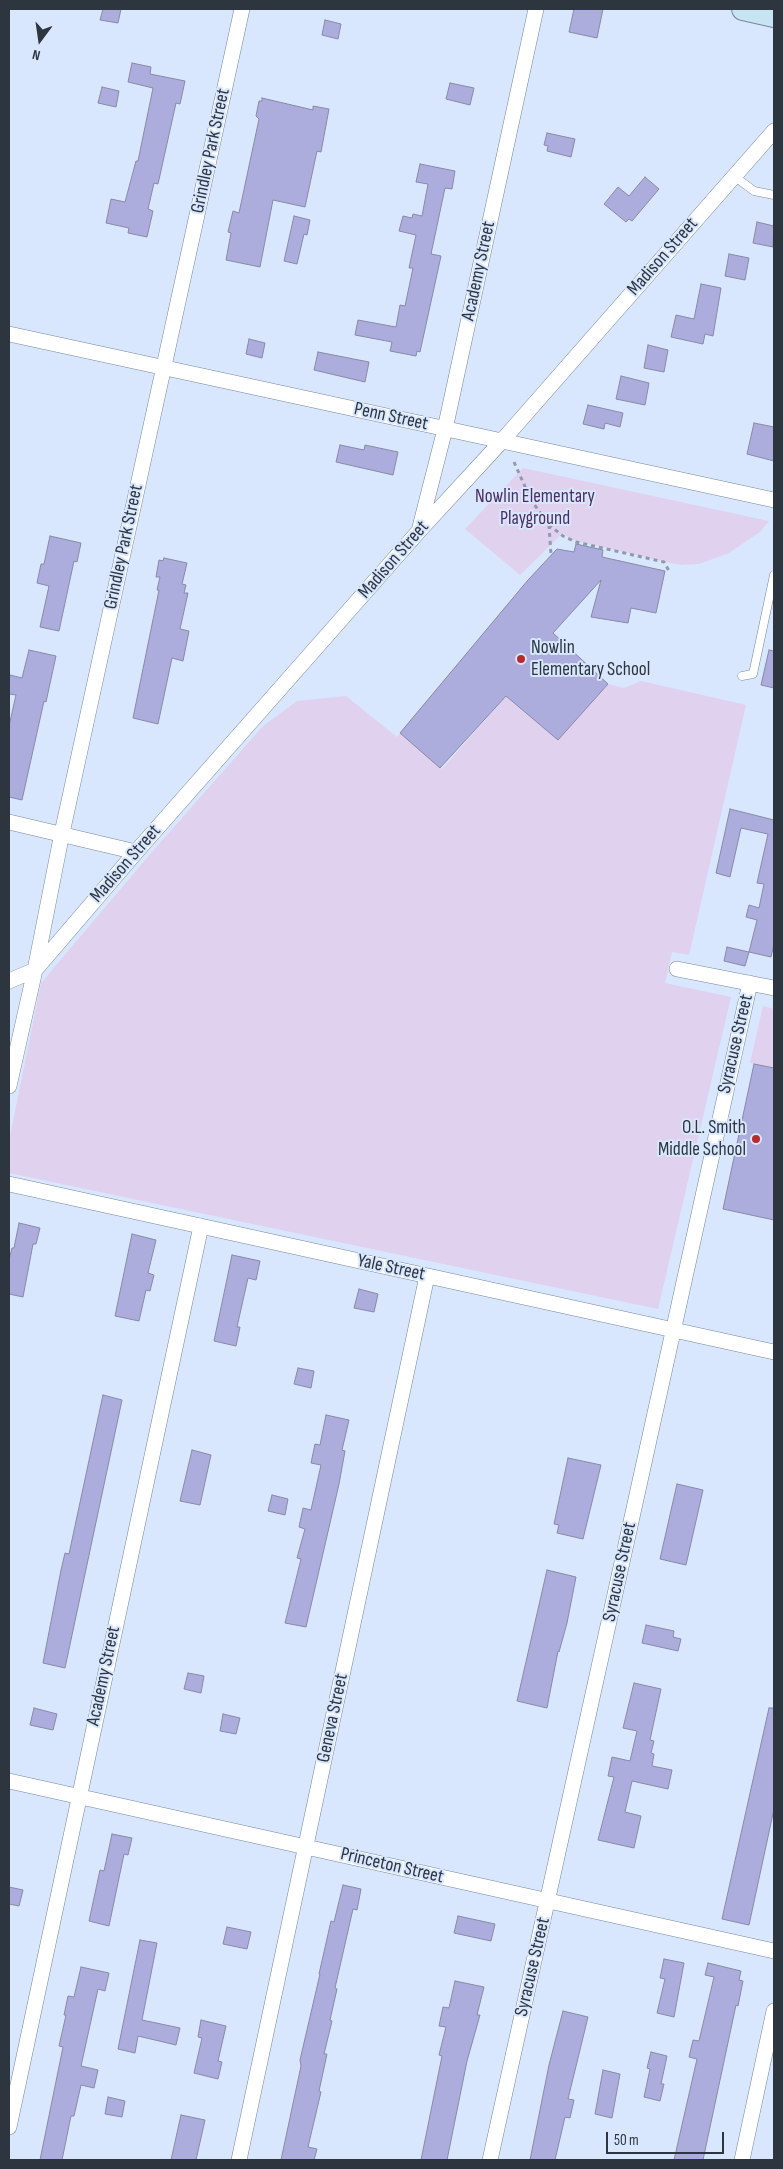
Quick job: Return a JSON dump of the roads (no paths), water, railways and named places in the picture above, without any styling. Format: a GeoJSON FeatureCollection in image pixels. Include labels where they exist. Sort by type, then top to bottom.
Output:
{"type":"FeatureCollection","features":[{"type":"Feature","properties":{"kind":"street","name":"Grindley Park Street"},"geometry":{"type":"LineString","coordinates":[[9,1086],[242,9]]}},
{"type":"Feature","properties":{"kind":"street","name":"Academy Street"},"geometry":{"type":"LineString","coordinates":[[419,531],[445,428],[536,9]]}},
{"type":"Feature","properties":{"kind":"street"},"geometry":{"type":"LineString","coordinates":[[743,9],[774,16]]}},
{"type":"Feature","properties":{"kind":"street","name":"Madison Street"},"geometry":{"type":"LineString","coordinates":[[9,981],[35,970],[136,852],[419,531],[501,442],[774,131]]}},
{"type":"Feature","properties":{"kind":"street","name":"Penn Street"},"geometry":{"type":"LineString","coordinates":[[9,334],[774,500]]}},
{"type":"Feature","properties":{"kind":"street"},"geometry":{"type":"LineString","coordinates":[[9,822],[136,852]]}},
{"type":"Feature","properties":{"kind":"street"},"geometry":{"type":"LineString","coordinates":[[677,970],[774,988]]}},
{"type":"Feature","properties":{"kind":"street","name":"Syracuse Street"},"geometry":{"type":"LineString","coordinates":[[490,2160],[750,983]]}},
{"type":"Feature","properties":{"kind":"street","name":"Yale Street"},"geometry":{"type":"LineString","coordinates":[[9,1184],[774,1352]]}},
{"type":"Feature","properties":{"kind":"street","name":"Academy Street"},"geometry":{"type":"LineString","coordinates":[[9,2127],[201,1226]]}},
{"type":"Feature","properties":{"kind":"street","name":"Geneva Street"},"geometry":{"type":"LineString","coordinates":[[239,2160],[427,1276]]}},
{"type":"Feature","properties":{"kind":"street","name":"Princeton Street"},"geometry":{"type":"LineString","coordinates":[[9,1781],[774,1951]]}},
{"type":"Feature","properties":{"kind":"street"},"geometry":{"type":"LineString","coordinates":[[742,2160],[774,2011]]}},
{"type":"Feature","properties":{"kind":"lane"},"geometry":{"type":"LineString","coordinates":[[734,176],[754,191],[774,195]]}},
{"type":"Feature","properties":{"kind":"lane"},"geometry":{"type":"LineString","coordinates":[[742,676],[753,674],[774,575]]}},
{"type":"Feature","properties":{"kind":"place","name":"Nowlin Elementary School"},"geometry":{"type":"Point","coordinates":[521,659]}},
{"type":"Feature","properties":{"kind":"place","name":"O.L. Smith Middle School"},"geometry":{"type":"Point","coordinates":[756,1139]}},
{"type":"Feature","properties":{"kind":"park label","name":"Nowlin Elementary Playground"},"geometry":{"type":"Point","coordinates":[535,508]}}]}
